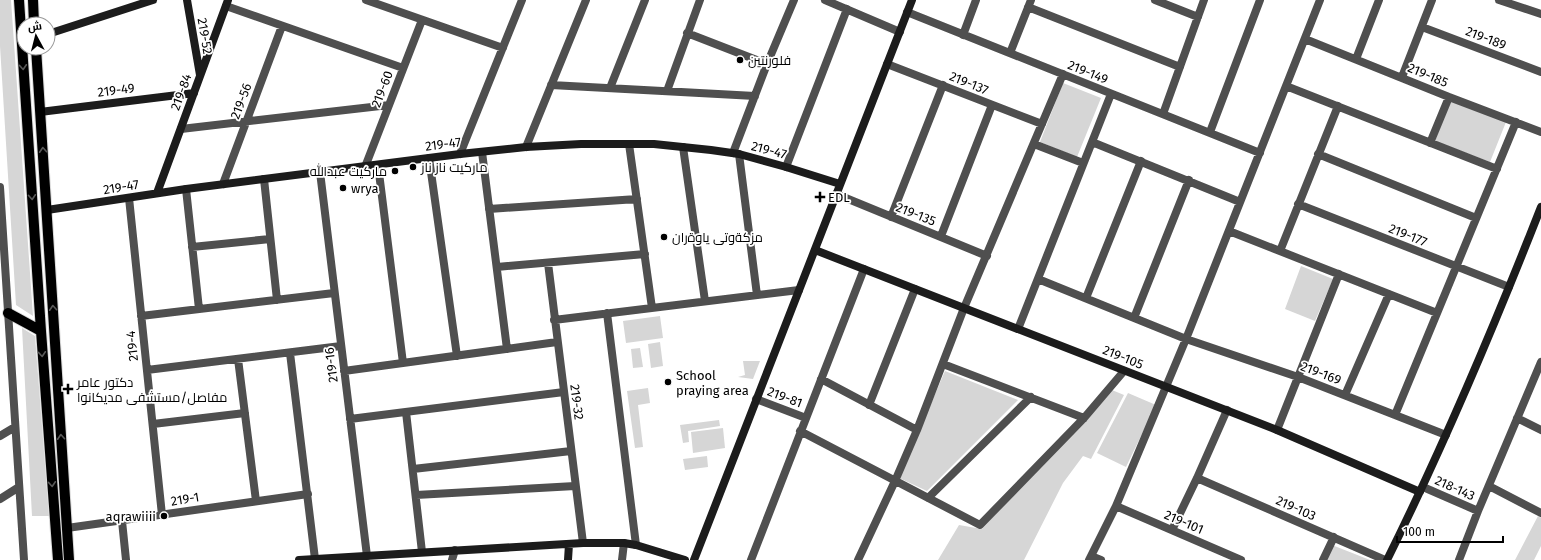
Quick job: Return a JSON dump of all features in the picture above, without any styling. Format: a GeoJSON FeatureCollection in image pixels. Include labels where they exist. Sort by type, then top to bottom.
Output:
{"type":"FeatureCollection","features":[{"type":"Feature","properties":{"kind":"main road"},"geometry":{"type":"LineString","coordinates":[[19,0],[58,560]]}},
{"type":"Feature","properties":{"kind":"main road"},"geometry":{"type":"LineString","coordinates":[[33,0],[34,16]]}},
{"type":"Feature","properties":{"kind":"main road"},"geometry":{"type":"LineString","coordinates":[[36,56],[69,560]]}},
{"type":"Feature","properties":{"kind":"main road"},"geometry":{"type":"LineString","coordinates":[[8,313],[41,330]]}},
{"type":"Feature","properties":{"kind":"street"},"geometry":{"type":"LineString","coordinates":[[56,31],[153,0]]}},
{"type":"Feature","properties":{"kind":"street","name":"219-52"},"geometry":{"type":"LineString","coordinates":[[187,0],[200,76]]}},
{"type":"Feature","properties":{"kind":"street"},"geometry":{"type":"LineString","coordinates":[[366,0],[503,48]]}},
{"type":"Feature","properties":{"kind":"street"},"geometry":{"type":"LineString","coordinates":[[460,154],[522,0]]}},
{"type":"Feature","properties":{"kind":"street"},"geometry":{"type":"LineString","coordinates":[[526,147],[586,0]]}},
{"type":"Feature","properties":{"kind":"street"},"geometry":{"type":"LineString","coordinates":[[610,88],[645,0]]}},
{"type":"Feature","properties":{"kind":"street"},"geometry":{"type":"LineString","coordinates":[[667,91],[700,0]]}},
{"type":"Feature","properties":{"kind":"street"},"geometry":{"type":"LineString","coordinates":[[757,295],[736,154],[767,64],[794,0]]}},
{"type":"Feature","properties":{"kind":"street"},"geometry":{"type":"LineString","coordinates":[[825,0],[900,32]]}},
{"type":"Feature","properties":{"kind":"street"},"geometry":{"type":"LineString","coordinates":[[694,560],[912,0]]}},
{"type":"Feature","properties":{"kind":"street"},"geometry":{"type":"LineString","coordinates":[[964,35],[976,0]]}},
{"type":"Feature","properties":{"kind":"street"},"geometry":{"type":"LineString","coordinates":[[1155,0],[1198,17]]}},
{"type":"Feature","properties":{"kind":"street"},"geometry":{"type":"LineString","coordinates":[[1163,114],[1204,0]]}},
{"type":"Feature","properties":{"kind":"street"},"geometry":{"type":"LineString","coordinates":[[1210,132],[1260,0]]}},
{"type":"Feature","properties":{"kind":"street"},"geometry":{"type":"LineString","coordinates":[[1102,560],[1090,558],[1116,506],[1186,339],[1305,39],[1319,0]]}},
{"type":"Feature","properties":{"kind":"street"},"geometry":{"type":"LineString","coordinates":[[1356,59],[1379,0]]}},
{"type":"Feature","properties":{"kind":"street"},"geometry":{"type":"LineString","coordinates":[[1402,77],[1432,0]]}},
{"type":"Feature","properties":{"kind":"street"},"geometry":{"type":"LineString","coordinates":[[1500,0],[1541,14]]}},
{"type":"Feature","properties":{"kind":"street"},"geometry":{"type":"LineString","coordinates":[[227,3],[282,26],[403,68]]}},
{"type":"Feature","properties":{"kind":"street","name":"219-84"},"geometry":{"type":"LineString","coordinates":[[157,193],[227,3]]}},
{"type":"Feature","properties":{"kind":"street"},"geometry":{"type":"LineString","coordinates":[[1010,53],[1029,3],[1180,67]]}},
{"type":"Feature","properties":{"kind":"street"},"geometry":{"type":"LineString","coordinates":[[786,167],[847,9]]}},
{"type":"Feature","properties":{"kind":"street","name":"219-149"},"geometry":{"type":"LineString","coordinates":[[907,12],[1260,153]]}},
{"type":"Feature","properties":{"kind":"street","name":"219-60"},"geometry":{"type":"LineString","coordinates":[[365,166],[422,20]]}},
{"type":"Feature","properties":{"kind":"street","name":"219-56"},"geometry":{"type":"LineString","coordinates":[[223,184],[282,26]]}},
{"type":"Feature","properties":{"kind":"street","name":"219-189"},"geometry":{"type":"LineString","coordinates":[[1422,27],[1541,72]]}},
{"type":"Feature","properties":{"kind":"street"},"geometry":{"type":"LineString","coordinates":[[687,33],[767,64]]}},
{"type":"Feature","properties":{"kind":"street","name":"219-185"},"geometry":{"type":"LineString","coordinates":[[1305,39],[1402,77],[1448,97],[1541,132]]}},
{"type":"Feature","properties":{"kind":"street","name":"219-137"},"geometry":{"type":"LineString","coordinates":[[887,64],[1042,124]]}},
{"type":"Feature","properties":{"kind":"street"},"geometry":{"type":"LineString","coordinates":[[858,560],[917,430],[964,308],[1063,74]]}},
{"type":"Feature","properties":{"kind":"street"},"geometry":{"type":"LineString","coordinates":[[551,85],[755,96]]}},
{"type":"Feature","properties":{"kind":"street"},"geometry":{"type":"LineString","coordinates":[[891,216],[943,85]]}},
{"type":"Feature","properties":{"kind":"street"},"geometry":{"type":"LineString","coordinates":[[1286,86],[1497,169]]}},
{"type":"Feature","properties":{"kind":"street","name":"219-49"},"geometry":{"type":"LineString","coordinates":[[40,112],[194,93]]}},
{"type":"Feature","properties":{"kind":"street"},"geometry":{"type":"LineString","coordinates":[[1018,329],[1110,94]]}},
{"type":"Feature","properties":{"kind":"street"},"geometry":{"type":"LineString","coordinates":[[1430,143],[1448,97]]}},
{"type":"Feature","properties":{"kind":"street"},"geometry":{"type":"LineString","coordinates":[[181,129],[389,105]]}},
{"type":"Feature","properties":{"kind":"street"},"geometry":{"type":"LineString","coordinates":[[941,236],[992,105]]}},
{"type":"Feature","properties":{"kind":"street"},"geometry":{"type":"LineString","coordinates":[[1280,251],[1338,106]]}},
{"type":"Feature","properties":{"kind":"street"},"geometry":{"type":"LineString","coordinates":[[1395,415],[1516,122]]}},
{"type":"Feature","properties":{"kind":"street"},"geometry":{"type":"LineString","coordinates":[[1092,142],[1190,180],[1240,202]]}},
{"type":"Feature","properties":{"kind":"street","name":"219-47"},"geometry":{"type":"LineString","coordinates":[[47,210],[186,189],[460,154],[526,147],[581,144],[629,144],[684,147],[736,154],[786,167],[840,184]]}},
{"type":"Feature","properties":{"kind":"street"},"geometry":{"type":"LineString","coordinates":[[629,144],[652,308]]}},
{"type":"Feature","properties":{"kind":"street"},"geometry":{"type":"LineString","coordinates":[[1034,144],[1083,163]]}},
{"type":"Feature","properties":{"kind":"street"},"geometry":{"type":"LineString","coordinates":[[684,147],[705,301]]}},
{"type":"Feature","properties":{"kind":"street"},"geometry":{"type":"LineString","coordinates":[[482,152],[507,349]]}},
{"type":"Feature","properties":{"kind":"street"},"geometry":{"type":"LineString","coordinates":[[1318,154],[1476,218]]}},
{"type":"Feature","properties":{"kind":"street"},"geometry":{"type":"LineString","coordinates":[[429,158],[457,356]]}},
{"type":"Feature","properties":{"kind":"street"},"geometry":{"type":"LineString","coordinates":[[1086,298],[1141,162]]}},
{"type":"Feature","properties":{"kind":"street"},"geometry":{"type":"LineString","coordinates":[[378,165],[403,363]]}},
{"type":"Feature","properties":{"kind":"street","name":"219-16"},"geometry":{"type":"LineString","coordinates":[[320,172],[367,556]]}},
{"type":"Feature","properties":{"kind":"street"},"geometry":{"type":"LineString","coordinates":[[264,179],[276,300]]}},
{"type":"Feature","properties":{"kind":"street"},"geometry":{"type":"LineString","coordinates":[[1134,318],[1190,180]]}},
{"type":"Feature","properties":{"kind":"street"},"geometry":{"type":"LineString","coordinates":[[0,187],[2,244],[24,560]]}},
{"type":"Feature","properties":{"kind":"street"},"geometry":{"type":"LineString","coordinates":[[186,189],[199,310]]}},
{"type":"Feature","properties":{"kind":"street","name":"219-135"},"geometry":{"type":"LineString","coordinates":[[836,194],[987,256]]}},
{"type":"Feature","properties":{"kind":"street","name":"219-4"},"geometry":{"type":"LineString","coordinates":[[128,198],[162,515]]}},
{"type":"Feature","properties":{"kind":"street"},"geometry":{"type":"LineString","coordinates":[[489,209],[637,199]]}},
{"type":"Feature","properties":{"kind":"street","name":"219-177"},"geometry":{"type":"LineString","coordinates":[[1298,204],[1509,288]]}},
{"type":"Feature","properties":{"kind":"street"},"geometry":{"type":"LineString","coordinates":[[1386,560],[1422,490],[1509,288],[1541,207]]}},
{"type":"Feature","properties":{"kind":"street"},"geometry":{"type":"LineString","coordinates":[[1229,231],[1437,313]]}},
{"type":"Feature","properties":{"kind":"street"},"geometry":{"type":"LineString","coordinates":[[192,247],[270,239]]}},
{"type":"Feature","properties":{"kind":"street","name":"219-105"},"geometry":{"type":"LineString","coordinates":[[815,250],[1277,430],[1422,490]]}},
{"type":"Feature","properties":{"kind":"street"},"geometry":{"type":"LineString","coordinates":[[497,267],[645,254]]}},
{"type":"Feature","properties":{"kind":"street","name":"219-32"},"geometry":{"type":"LineString","coordinates":[[548,263],[583,543]]}},
{"type":"Feature","properties":{"kind":"street"},"geometry":{"type":"LineString","coordinates":[[751,560],[864,269]]}},
{"type":"Feature","properties":{"kind":"street"},"geometry":{"type":"LineString","coordinates":[[1277,430],[1339,274]]}},
{"type":"Feature","properties":{"kind":"street","name":"219-169"},"geometry":{"type":"LineString","coordinates":[[1038,279],[1186,339],[1298,377],[1446,435]]}},
{"type":"Feature","properties":{"kind":"street"},"geometry":{"type":"LineString","coordinates":[[869,405],[915,289]]}},
{"type":"Feature","properties":{"kind":"street"},"geometry":{"type":"LineString","coordinates":[[554,320],[799,290]]}},
{"type":"Feature","properties":{"kind":"street"},"geometry":{"type":"LineString","coordinates":[[141,316],[334,293]]}},
{"type":"Feature","properties":{"kind":"street"},"geometry":{"type":"LineString","coordinates":[[1345,395],[1389,294]]}},
{"type":"Feature","properties":{"kind":"street"},"geometry":{"type":"LineString","coordinates":[[608,313],[636,545]]}},
{"type":"Feature","properties":{"kind":"street"},"geometry":{"type":"LineString","coordinates":[[344,371],[557,342]]}},
{"type":"Feature","properties":{"kind":"street"},"geometry":{"type":"LineString","coordinates":[[147,370],[341,346]]}},
{"type":"Feature","properties":{"kind":"street"},"geometry":{"type":"LineString","coordinates":[[290,353],[315,559]]}},
{"type":"Feature","properties":{"kind":"street"},"geometry":{"type":"LineString","coordinates":[[238,359],[256,501]]}},
{"type":"Feature","properties":{"kind":"street"},"geometry":{"type":"LineString","coordinates":[[1459,560],[1541,362]]}},
{"type":"Feature","properties":{"kind":"street"},"geometry":{"type":"LineString","coordinates":[[943,364],[1031,396],[1084,418]]}},
{"type":"Feature","properties":{"kind":"street"},"geometry":{"type":"LineString","coordinates":[[800,431],[980,524],[1084,418],[1124,370]]}},
{"type":"Feature","properties":{"kind":"street"},"geometry":{"type":"LineString","coordinates":[[821,379],[917,430]]}},
{"type":"Feature","properties":{"kind":"street"},"geometry":{"type":"LineString","coordinates":[[350,419],[564,392]]}},
{"type":"Feature","properties":{"kind":"street"},"geometry":{"type":"LineString","coordinates":[[928,498],[1031,396]]}},
{"type":"Feature","properties":{"kind":"street","name":"219-81"},"geometry":{"type":"LineString","coordinates":[[756,399],[806,418]]}},
{"type":"Feature","properties":{"kind":"street"},"geometry":{"type":"LineString","coordinates":[[1172,530],[1197,478],[1226,410]]}},
{"type":"Feature","properties":{"kind":"street"},"geometry":{"type":"LineString","coordinates":[[406,412],[422,552]]}},
{"type":"Feature","properties":{"kind":"street"},"geometry":{"type":"LineString","coordinates":[[152,424],[245,413]]}},
{"type":"Feature","properties":{"kind":"street"},"geometry":{"type":"LineString","coordinates":[[1517,418],[1541,430]]}},
{"type":"Feature","properties":{"kind":"street"},"geometry":{"type":"LineString","coordinates":[[0,436],[15,427]]}},
{"type":"Feature","properties":{"kind":"street"},"geometry":{"type":"LineString","coordinates":[[413,469],[571,451]]}},
{"type":"Feature","properties":{"kind":"street","name":"219-103"},"geometry":{"type":"LineString","coordinates":[[1197,478],[1386,560]]}},
{"type":"Feature","properties":{"kind":"street"},"geometry":{"type":"LineString","coordinates":[[416,495],[575,486]]}},
{"type":"Feature","properties":{"kind":"street"},"geometry":{"type":"LineString","coordinates":[[1489,486],[1541,513]]}},
{"type":"Feature","properties":{"kind":"street"},"geometry":{"type":"LineString","coordinates":[[0,499],[19,487]]}},
{"type":"Feature","properties":{"kind":"street","name":"218-143"},"geometry":{"type":"LineString","coordinates":[[1422,490],[1478,512]]}},
{"type":"Feature","properties":{"kind":"street","name":"219-1"},"geometry":{"type":"LineString","coordinates":[[67,528],[308,494]]}},
{"type":"Feature","properties":{"kind":"street","name":"219-101"},"geometry":{"type":"LineString","coordinates":[[1116,506],[1241,560]]}},
{"type":"Feature","properties":{"kind":"street"},"geometry":{"type":"LineString","coordinates":[[122,521],[126,560]]}},
{"type":"Feature","properties":{"kind":"street"},"geometry":{"type":"LineString","coordinates":[[1323,560],[1334,537]]}},
{"type":"Feature","properties":{"kind":"street"},"geometry":{"type":"LineString","coordinates":[[298,560],[337,559],[367,556],[391,557],[422,552],[583,543],[636,545],[680,559]]}},
{"type":"Feature","properties":{"kind":"street"},"geometry":{"type":"LineString","coordinates":[[568,560],[569,544]]}},
{"type":"Feature","properties":{"kind":"street"},"geometry":{"type":"LineString","coordinates":[[622,560],[624,544]]}},
{"type":"Feature","properties":{"kind":"street"},"geometry":{"type":"LineString","coordinates":[[452,560],[455,550]]}},
{"type":"Feature","properties":{"kind":"shaded area"},"geometry":{"type":"Polygon","coordinates":[[[0,0],[11,0],[33,316],[16,305],[0,46],[0,0]]]}},
{"type":"Feature","properties":{"kind":"shaded area"},"geometry":{"type":"Polygon","coordinates":[[[1063,83],[1101,98],[1077,157],[1040,142],[1063,83]]]}},
{"type":"Feature","properties":{"kind":"shaded area"},"geometry":{"type":"Polygon","coordinates":[[[1450,101],[1506,122],[1490,162],[1435,141],[1450,101]]]}},
{"type":"Feature","properties":{"kind":"shaded area"},"geometry":{"type":"Polygon","coordinates":[[[1301,266],[1333,279],[1315,321],[1285,309],[1301,266]]]}},
{"type":"Feature","properties":{"kind":"shaded area"},"geometry":{"type":"Polygon","coordinates":[[[660,316],[663,338],[626,343],[623,321],[660,316]]]}},
{"type":"Feature","properties":{"kind":"shaded area"},"geometry":{"type":"Polygon","coordinates":[[[22,328],[35,336],[49,516],[32,516],[22,328]]]}},
{"type":"Feature","properties":{"kind":"shaded area"},"geometry":{"type":"Polygon","coordinates":[[[660,342],[663,366],[651,368],[648,344],[660,342]]]}},
{"type":"Feature","properties":{"kind":"shaded area"},"geometry":{"type":"Polygon","coordinates":[[[640,348],[643,367],[633,368],[631,349],[640,348]]]}},
{"type":"Feature","properties":{"kind":"shaded area"},"geometry":{"type":"Polygon","coordinates":[[[743,361],[760,361],[753,379],[738,377],[745,375],[743,361]]]}},
{"type":"Feature","properties":{"kind":"shaded area"},"geometry":{"type":"Polygon","coordinates":[[[945,371],[1018,400],[927,491],[899,478],[945,371]]]}},
{"type":"Feature","properties":{"kind":"shaded area"},"geometry":{"type":"Polygon","coordinates":[[[648,388],[650,403],[638,405],[643,447],[635,448],[627,391],[648,388]]]}},
{"type":"Feature","properties":{"kind":"shaded area"},"geometry":{"type":"Polygon","coordinates":[[[1112,390],[1124,395],[1091,459],[1083,456],[1063,483],[1024,560],[938,560],[959,525],[982,529],[1112,390]]]}},
{"type":"Feature","properties":{"kind":"shaded area"},"geometry":{"type":"Polygon","coordinates":[[[1128,393],[1156,405],[1126,467],[1097,453],[1128,393]]]}},
{"type":"Feature","properties":{"kind":"shaded area"},"geometry":{"type":"Polygon","coordinates":[[[719,420],[720,426],[688,431],[689,442],[683,443],[680,425],[719,420]]]}},
{"type":"Feature","properties":{"kind":"shaded area"},"geometry":{"type":"Polygon","coordinates":[[[723,428],[725,448],[693,453],[691,432],[723,428]]]}},
{"type":"Feature","properties":{"kind":"shaded area"},"geometry":{"type":"Polygon","coordinates":[[[707,456],[708,467],[685,470],[683,459],[707,456]]]}},
{"type":"Feature","properties":{"kind":"shaded area"},"geometry":{"type":"Polygon","coordinates":[[[1538,516],[1541,518],[1541,546],[1534,560],[1515,560],[1538,516]]]}},
{"type":"Feature","properties":{"kind":"shaded area"},"geometry":{"type":"Polygon","coordinates":[[[1332,545],[1370,560],[1326,560],[1332,545]]]}},
{"type":"Feature","properties":{"kind":"place","name":"فلورنتين"},"geometry":{"type":"Point","coordinates":[740,60]}},
{"type":"Feature","properties":{"kind":"place","name":"ماركيت ناز ناز"},"geometry":{"type":"Point","coordinates":[413,167]}},
{"type":"Feature","properties":{"kind":"place","name":"ماركيت عبدالله"},"geometry":{"type":"Point","coordinates":[395,171]}},
{"type":"Feature","properties":{"kind":"place","name":"wrya"},"geometry":{"type":"Point","coordinates":[343,188]}},
{"type":"Feature","properties":{"kind":"place","name":"EDL"},"geometry":{"type":"Point","coordinates":[820,197]}},
{"type":"Feature","properties":{"kind":"place","name":"مزكةوتى ياوةران"},"geometry":{"type":"Point","coordinates":[664,237]}},
{"type":"Feature","properties":{"kind":"place","name":"School praying area"},"geometry":{"type":"Point","coordinates":[668,382]}},
{"type":"Feature","properties":{"kind":"place","name":"دكتور عامر مفاصل/مستشفى مديكانوا"},"geometry":{"type":"Point","coordinates":[68,389]}},
{"type":"Feature","properties":{"kind":"place","name":"aqrawiiii"},"geometry":{"type":"Point","coordinates":[164,516]}}]}
